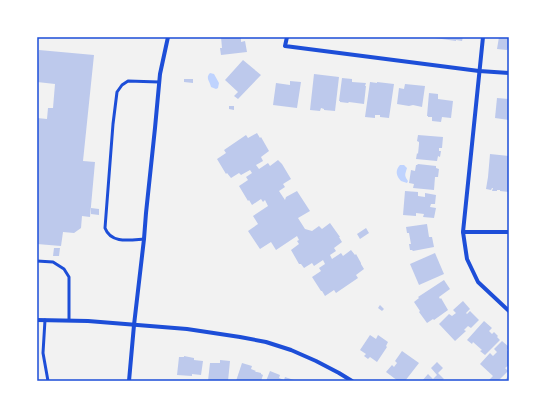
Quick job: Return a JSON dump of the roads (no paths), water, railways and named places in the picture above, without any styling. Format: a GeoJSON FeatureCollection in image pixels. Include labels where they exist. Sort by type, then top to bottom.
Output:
{"type":"FeatureCollection","features":[{"type":"Feature","properties":{"kind":"street"},"geometry":{"type":"LineString","coordinates":[[129,381],[159,82],[168,37]]}},
{"type":"Feature","properties":{"kind":"street"},"geometry":{"type":"LineString","coordinates":[[287,37],[286,46],[479,71],[509,73]]}},
{"type":"Feature","properties":{"kind":"street"},"geometry":{"type":"LineString","coordinates":[[483,37],[463,232],[467,260],[478,282],[509,311]]}},
{"type":"Feature","properties":{"kind":"street"},"geometry":{"type":"LineString","coordinates":[[463,232],[509,232]]}},
{"type":"Feature","properties":{"kind":"street"},"geometry":{"type":"LineString","coordinates":[[37,320],[69,320],[134,324],[240,336],[266,342],[316,360],[352,381]]}},
{"type":"Feature","properties":{"kind":"lane"},"geometry":{"type":"LineString","coordinates":[[144,240],[121,240],[112,238],[107,234],[105,228],[113,124],[117,92],[122,85],[128,81],[159,82]]}},
{"type":"Feature","properties":{"kind":"lane"},"geometry":{"type":"LineString","coordinates":[[37,261],[53,262],[64,269],[69,277],[69,320]]}},
{"type":"Feature","properties":{"kind":"lane"},"geometry":{"type":"LineString","coordinates":[[45,320],[43,353],[48,381]]}},
{"type":"Feature","properties":{"kind":"water"},"geometry":{"type":"Polygon","coordinates":[[[210,73],[214,74],[219,83],[218,88],[216,89],[211,87],[208,78],[210,73]]]}},
{"type":"Feature","properties":{"kind":"water"},"geometry":{"type":"Polygon","coordinates":[[[400,165],[404,165],[407,168],[405,175],[408,181],[407,183],[401,181],[397,175],[397,169],[400,165]]]}}]}
